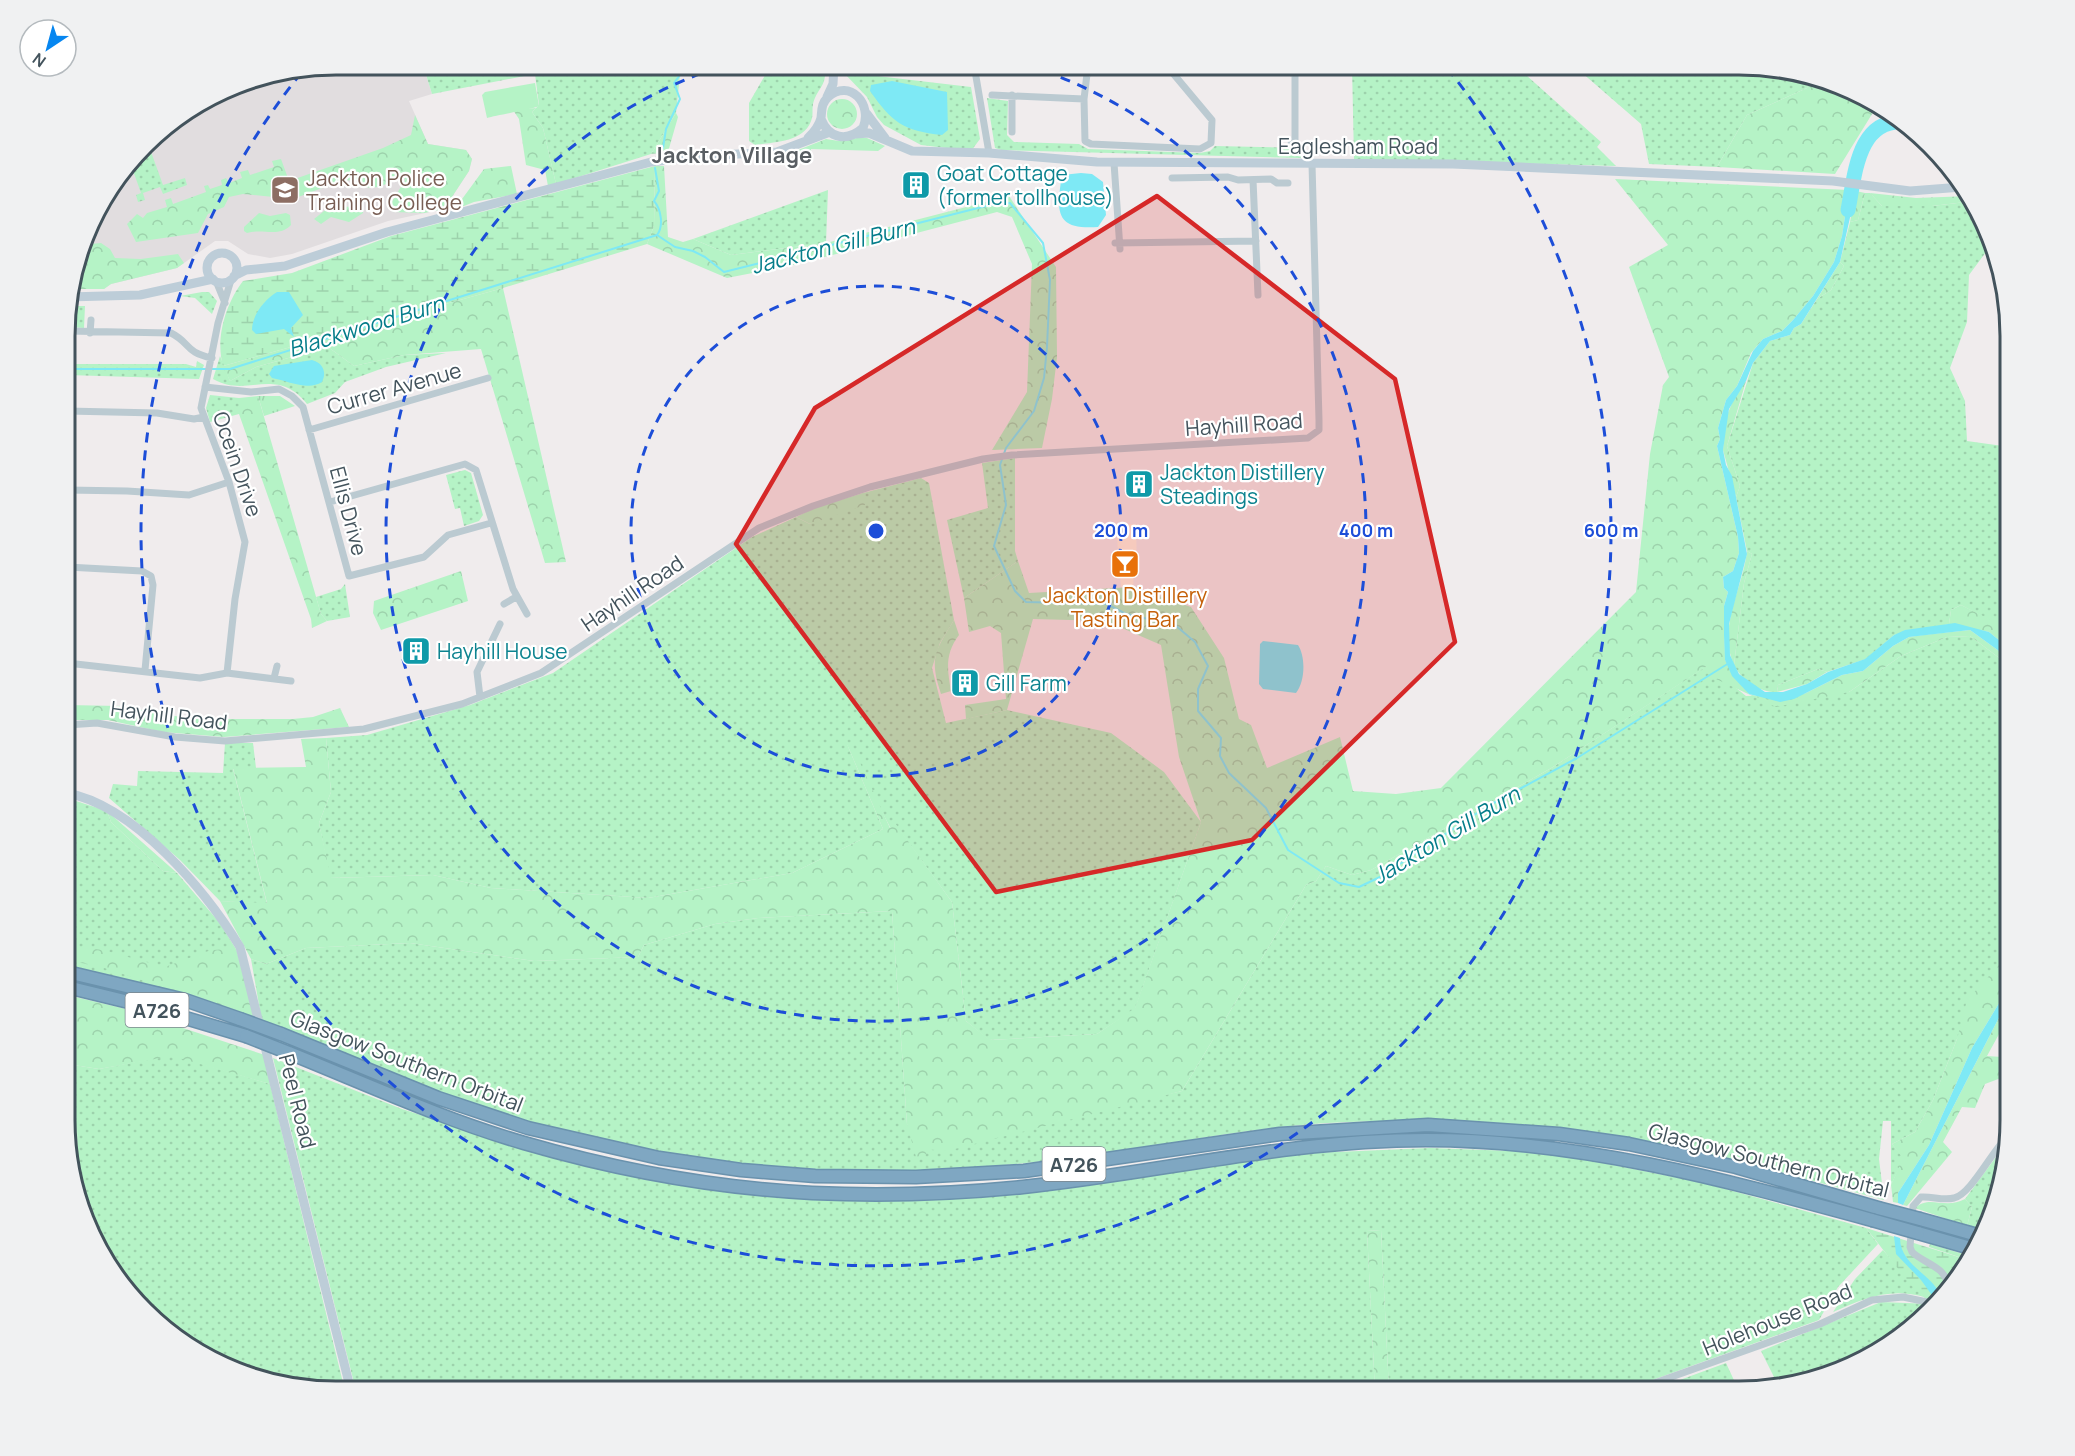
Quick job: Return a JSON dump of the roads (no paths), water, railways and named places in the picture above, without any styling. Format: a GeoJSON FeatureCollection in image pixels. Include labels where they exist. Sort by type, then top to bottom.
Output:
{"type":"FeatureCollection","features":[{"type":"Feature","properties":{"kind":"highway","name":"Glasgow Southern Orbital"},"geometry":{"type":"LineString","coordinates":[[75,974],[185,1000],[281,1034],[438,1098],[528,1128],[659,1158],[741,1170],[815,1176],[916,1177],[1024,1171],[1280,1134],[1428,1125],[1559,1134],[1629,1144],[1736,1167],[1974,1234]]}},
{"type":"Feature","properties":{"kind":"highway","name":"Glasgow Southern Orbital"},"geometry":{"type":"LineString","coordinates":[[75,989],[145,1006],[246,1036],[430,1110],[524,1143],[655,1174],[735,1186],[813,1193],[917,1192],[1022,1187],[1277,1149],[1426,1140],[1554,1148],[1624,1159],[1730,1181],[1967,1247]]}},
{"type":"Feature","properties":{"kind":"main road"},"geometry":{"type":"LineString","coordinates":[[834,75],[833,84],[820,111],[821,119],[830,132],[842,138],[856,134],[863,128],[867,114]]}},
{"type":"Feature","properties":{"kind":"main road"},"geometry":{"type":"LineString","coordinates":[[838,75],[848,92],[861,100],[867,114],[886,140]]}},
{"type":"Feature","properties":{"kind":"main road"},"geometry":{"type":"LineString","coordinates":[[827,98],[840,92],[848,92]]}},
{"type":"Feature","properties":{"kind":"main road"},"geometry":{"type":"LineString","coordinates":[[807,140],[821,119]]}},
{"type":"Feature","properties":{"kind":"main road"},"geometry":{"type":"LineString","coordinates":[[207,265],[208,273],[214,280],[222,283],[261,268],[285,266],[387,232],[651,162],[698,156],[777,152],[830,132]]}},
{"type":"Feature","properties":{"kind":"main road","name":"Eaglesham Road"},"geometry":{"type":"LineString","coordinates":[[856,134],[869,133],[912,151],[989,153],[1114,163],[1453,164],[1833,181],[1910,191],[1954,188]]}},
{"type":"Feature","properties":{"kind":"main road"},"geometry":{"type":"LineString","coordinates":[[183,287],[198,277],[215,255],[230,255],[261,268]]}},
{"type":"Feature","properties":{"kind":"main road"},"geometry":{"type":"LineString","coordinates":[[230,255],[236,262],[233,278]]}},
{"type":"Feature","properties":{"kind":"main road"},"geometry":{"type":"LineString","coordinates":[[78,297],[140,295],[214,280]]}},
{"type":"Feature","properties":{"kind":"main road","name":"Peel Road"},"geometry":{"type":"LineString","coordinates":[[75,795],[96,800],[136,826],[217,909],[240,947],[348,1381]]}},
{"type":"Feature","properties":{"kind":"street"},"geometry":{"type":"LineString","coordinates":[[976,75],[989,153]]}},
{"type":"Feature","properties":{"kind":"street"},"geometry":{"type":"LineString","coordinates":[[1087,75],[1083,136],[1088,143],[1205,148],[1211,142],[1212,120],[1174,75]]}},
{"type":"Feature","properties":{"kind":"street"},"geometry":{"type":"LineString","coordinates":[[1292,144],[1295,143],[1295,75]]}},
{"type":"Feature","properties":{"kind":"street"},"geometry":{"type":"LineString","coordinates":[[992,94],[1084,99]]}},
{"type":"Feature","properties":{"kind":"street"},"geometry":{"type":"LineString","coordinates":[[1012,96],[1012,132]]}},
{"type":"Feature","properties":{"kind":"street"},"geometry":{"type":"LineString","coordinates":[[1114,163],[1118,245],[1256,241]]}},
{"type":"Feature","properties":{"kind":"street","name":"Hayhill Road"},"geometry":{"type":"LineString","coordinates":[[75,724],[97,723],[175,737],[225,741],[364,729],[480,697],[541,673],[759,528],[813,506],[870,487],[1012,455],[1300,440],[1315,435],[1319,430],[1319,420],[1312,164]]}},
{"type":"Feature","properties":{"kind":"street"},"geometry":{"type":"LineString","coordinates":[[1172,178],[1228,177],[1288,183]]}},
{"type":"Feature","properties":{"kind":"street"},"geometry":{"type":"LineString","coordinates":[[1253,180],[1258,295]]}},
{"type":"Feature","properties":{"kind":"street","name":"Ocein Drive"},"geometry":{"type":"LineString","coordinates":[[227,674],[235,599],[245,542],[229,482],[201,408],[218,322],[233,278]]}},
{"type":"Feature","properties":{"kind":"street"},"geometry":{"type":"LineString","coordinates":[[214,280],[225,303]]}},
{"type":"Feature","properties":{"kind":"street"},"geometry":{"type":"LineString","coordinates":[[90,333],[91,320]]}},
{"type":"Feature","properties":{"kind":"street"},"geometry":{"type":"LineString","coordinates":[[75,332],[171,333],[178,337],[190,352],[211,361]]}},
{"type":"Feature","properties":{"kind":"street","name":"Currer Avenue"},"geometry":{"type":"LineString","coordinates":[[309,430],[488,378]]}},
{"type":"Feature","properties":{"kind":"street","name":"Ellis Drive"},"geometry":{"type":"LineString","coordinates":[[205,387],[251,392],[279,389],[286,391],[303,407],[350,576],[424,557],[448,535],[491,523]]}},
{"type":"Feature","properties":{"kind":"street"},"geometry":{"type":"LineString","coordinates":[[75,411],[157,413],[194,419],[204,417]]}},
{"type":"Feature","properties":{"kind":"street"},"geometry":{"type":"LineString","coordinates":[[330,502],[465,464],[476,470],[516,597],[527,614]]}},
{"type":"Feature","properties":{"kind":"street"},"geometry":{"type":"LineString","coordinates":[[75,490],[189,495],[229,482]]}},
{"type":"Feature","properties":{"kind":"street"},"geometry":{"type":"LineString","coordinates":[[75,567],[142,571],[151,576],[153,585],[145,670]]}},
{"type":"Feature","properties":{"kind":"street"},"geometry":{"type":"LineString","coordinates":[[504,604],[516,597]]}},
{"type":"Feature","properties":{"kind":"street"},"geometry":{"type":"LineString","coordinates":[[480,697],[477,672],[500,624]]}},
{"type":"Feature","properties":{"kind":"street"},"geometry":{"type":"LineString","coordinates":[[75,664],[200,678],[227,674],[291,681]]}},
{"type":"Feature","properties":{"kind":"street"},"geometry":{"type":"LineString","coordinates":[[274,678],[277,666]]}},
{"type":"Feature","properties":{"kind":"street"},"geometry":{"type":"LineString","coordinates":[[1947,1278],[1912,1252],[1910,1247],[1913,1206],[1921,1197],[1953,1199],[1964,1193],[1998,1146]]}},
{"type":"Feature","properties":{"kind":"street","name":"Holehouse Road"},"geometry":{"type":"LineString","coordinates":[[1660,1381],[1820,1324],[1872,1299],[1903,1297],[1925,1302]]}},
{"type":"Feature","properties":{"kind":"water"},"geometry":{"type":"Polygon","coordinates":[[[892,81],[947,92],[948,130],[942,135],[917,131],[892,117],[870,91],[871,85],[892,81]]]}},
{"type":"Feature","properties":{"kind":"water"},"geometry":{"type":"Polygon","coordinates":[[[1092,174],[1103,182],[1106,215],[1098,227],[1084,227],[1066,222],[1059,209],[1062,175],[1092,174]]]}},
{"type":"Feature","properties":{"kind":"water"},"geometry":{"type":"Polygon","coordinates":[[[1849,190],[1856,191],[1840,262],[1801,324],[1794,328],[1790,335],[1770,341],[1753,363],[1746,381],[1729,409],[1723,450],[1726,465],[1732,476],[1747,554],[1729,624],[1730,655],[1739,674],[1765,692],[1783,692],[1865,659],[1894,635],[1905,630],[1955,623],[1989,632],[2000,641],[2000,652],[1970,630],[1909,637],[1893,646],[1863,671],[1842,675],[1794,699],[1780,702],[1749,694],[1732,676],[1725,660],[1724,606],[1728,592],[1724,588],[1723,577],[1733,571],[1739,553],[1738,537],[1717,446],[1720,439],[1718,428],[1726,400],[1737,386],[1753,351],[1763,339],[1782,331],[1813,296],[1834,262],[1842,236],[1849,190]]]}},
{"type":"Feature","properties":{"kind":"water"},"geometry":{"type":"Polygon","coordinates":[[[277,292],[289,292],[303,315],[291,328],[294,337],[284,329],[256,334],[252,330],[254,319],[260,308],[277,292]]]}},
{"type":"Feature","properties":{"kind":"water"},"geometry":{"type":"Polygon","coordinates":[[[312,360],[319,363],[324,371],[322,382],[316,385],[298,385],[272,378],[269,374],[274,366],[312,360]]]}},
{"type":"Feature","properties":{"kind":"water"},"geometry":{"type":"Polygon","coordinates":[[[1263,641],[1298,645],[1301,650],[1303,669],[1301,683],[1296,693],[1263,689],[1259,684],[1260,644],[1263,641]]]}},
{"type":"Feature","properties":{"kind":"water"},"geometry":{"type":"Polygon","coordinates":[[[2000,1002],[2000,1016],[1903,1205],[1898,1203],[1898,1193],[1929,1145],[1972,1048],[2000,1002]]]}},
{"type":"Feature","properties":{"kind":"water"},"geometry":{"type":"Polygon","coordinates":[[[1894,1236],[1900,1238],[1901,1247],[1910,1262],[1936,1288],[1932,1295],[1921,1280],[1896,1254],[1894,1236]]]}},
{"type":"Feature","properties":{"kind":"waterway","name":"Jackton Gill Burn"},"geometry":{"type":"LineString","coordinates":[[658,153],[663,148],[666,129],[680,99],[674,83],[680,75]]}},
{"type":"Feature","properties":{"kind":"waterway"},"geometry":{"type":"LineString","coordinates":[[1848,210],[1861,151],[1877,129],[1890,123]]}},
{"type":"Feature","properties":{"kind":"waterway","name":"Jackton Gill Burn"},"geometry":{"type":"LineString","coordinates":[[655,168],[659,191],[654,201],[660,213],[661,222],[657,235]]}},
{"type":"Feature","properties":{"kind":"waterway","name":"Jackton Gill Burn"},"geometry":{"type":"LineString","coordinates":[[657,235],[675,247],[693,251],[705,257],[724,272],[990,205],[1010,203],[1043,243],[1050,280],[1044,378],[1034,411],[1006,448],[1000,465],[1006,505],[994,546],[1015,591],[1026,602],[1107,604],[1126,614],[1175,625],[1195,642],[1208,666],[1198,689],[1198,711],[1221,738],[1220,756],[1229,773],[1266,808],[1288,850],[1339,883],[1359,887],[1380,877],[1488,806],[1577,758],[1729,663]]}},
{"type":"Feature","properties":{"kind":"waterway","name":"Blackwood Burn"},"geometry":{"type":"LineString","coordinates":[[75,369],[230,369],[657,235]]}},
{"type":"Feature","properties":{"kind":"place","name":"Goat Cottage (former tollhouse)"},"geometry":{"type":"Point","coordinates":[916,185]}},
{"type":"Feature","properties":{"kind":"place","name":"Jackton Police Training College"},"geometry":{"type":"Point","coordinates":[285,190]}},
{"type":"Feature","properties":{"kind":"place","name":"Jackton Distillery Steadings"},"geometry":{"type":"Point","coordinates":[1139,484]}},
{"type":"Feature","properties":{"kind":"place","name":"Jackton Distillery Tasting Bar"},"geometry":{"type":"Point","coordinates":[1125,564]}},
{"type":"Feature","properties":{"kind":"place","name":"Hayhill House"},"geometry":{"type":"Point","coordinates":[416,651]}},
{"type":"Feature","properties":{"kind":"place","name":"Gill Farm"},"geometry":{"type":"Point","coordinates":[965,683]}},
{"type":"Feature","properties":{"kind":"district","name":"Jackton Village"},"geometry":{"type":"Point","coordinates":[732,155]}}]}
